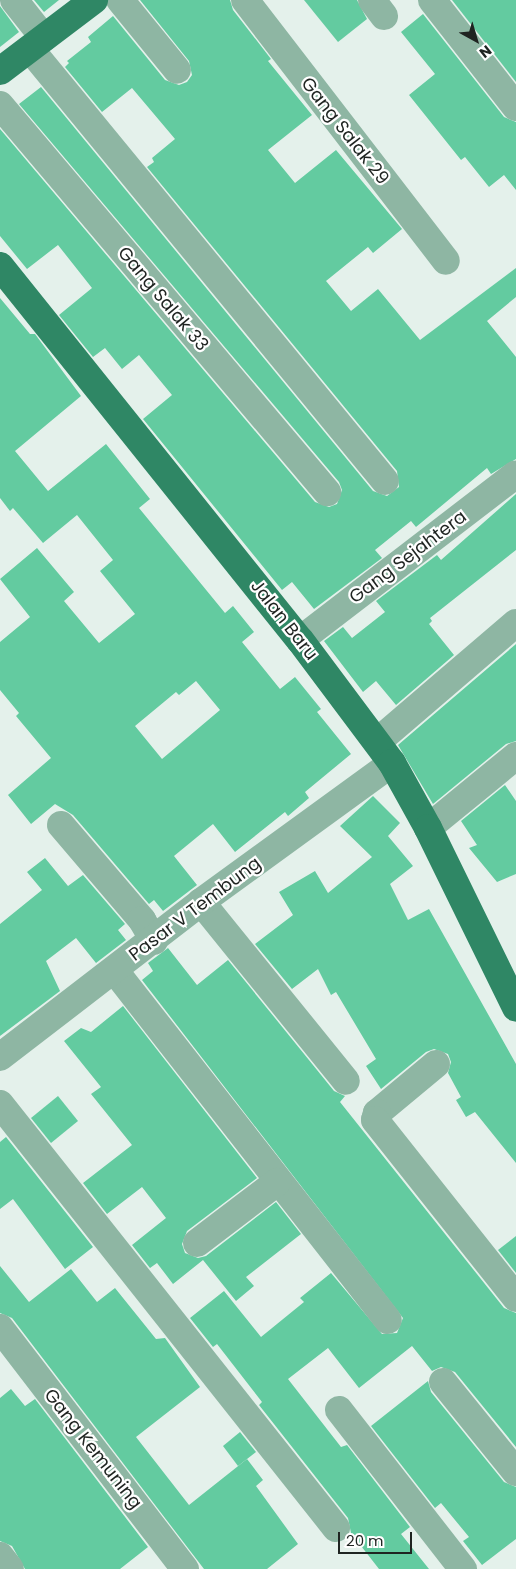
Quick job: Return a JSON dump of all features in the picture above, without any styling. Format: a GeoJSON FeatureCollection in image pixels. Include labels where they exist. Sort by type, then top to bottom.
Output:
{"type":"FeatureCollection","features":[{"type":"Feature","properties":{"kind":"main road"},"geometry":{"type":"LineString","coordinates":[[0,71],[94,0]]}},
{"type":"Feature","properties":{"kind":"main road","name":"Jalan Baru"},"geometry":{"type":"LineString","coordinates":[[0,266],[300,640],[384,753],[428,828],[516,1008]]}},
{"type":"Feature","properties":{"kind":"street"},"geometry":{"type":"LineString","coordinates":[[14,0],[37,44],[385,481]]}},
{"type":"Feature","properties":{"kind":"street"},"geometry":{"type":"LineString","coordinates":[[120,0],[177,70]]}},
{"type":"Feature","properties":{"kind":"street","name":"Gang Salak 29"},"geometry":{"type":"LineString","coordinates":[[245,0],[446,261]]}},
{"type":"Feature","properties":{"kind":"street"},"geometry":{"type":"LineString","coordinates":[[432,0],[516,108]]}},
{"type":"Feature","properties":{"kind":"street","name":"Gang Salak 33"},"geometry":{"type":"LineString","coordinates":[[0,106],[327,492]]}},
{"type":"Feature","properties":{"kind":"street","name":"Gang Sejahtera"},"geometry":{"type":"LineString","coordinates":[[300,640],[516,474]]}},
{"type":"Feature","properties":{"kind":"street","name":"Pasar V Tembung"},"geometry":{"type":"LineString","coordinates":[[4,1045],[115,971],[384,753],[516,624]]}},
{"type":"Feature","properties":{"kind":"street"},"geometry":{"type":"LineString","coordinates":[[428,828],[516,756]]}},
{"type":"Feature","properties":{"kind":"street"},"geometry":{"type":"LineString","coordinates":[[61,825],[142,920],[154,941]]}},
{"type":"Feature","properties":{"kind":"street"},"geometry":{"type":"LineString","coordinates":[[201,902],[346,1080]]}},
{"type":"Feature","properties":{"kind":"street"},"geometry":{"type":"LineString","coordinates":[[115,971],[277,1182],[388,1320]]}},
{"type":"Feature","properties":{"kind":"street"},"geometry":{"type":"LineString","coordinates":[[436,1064],[377,1113],[375,1120],[516,1298]]}},
{"type":"Feature","properties":{"kind":"street"},"geometry":{"type":"LineString","coordinates":[[0,1104],[336,1528]]}},
{"type":"Feature","properties":{"kind":"street"},"geometry":{"type":"LineString","coordinates":[[197,1242],[277,1182]]}},
{"type":"Feature","properties":{"kind":"street","name":"Gang Kemuning"},"geometry":{"type":"LineString","coordinates":[[0,1328],[185,1569]]}},
{"type":"Feature","properties":{"kind":"street"},"geometry":{"type":"LineString","coordinates":[[443,1382],[516,1472]]}},
{"type":"Feature","properties":{"kind":"street"},"geometry":{"type":"LineString","coordinates":[[340,1410],[463,1569]]}},
{"type":"Feature","properties":{"kind":"street"},"geometry":{"type":"LineString","coordinates":[[0,1556],[10,1569]]}},
{"type":"Feature","properties":{"kind":"building"},"geometry":{"type":"Polygon","coordinates":[[[34,0],[59,0],[44,12],[34,0]]]}},
{"type":"Feature","properties":{"kind":"building"},"geometry":{"type":"Polygon","coordinates":[[[140,0],[230,0],[233,10],[271,59],[268,61],[312,115],[268,150],[295,183],[336,150],[402,229],[373,253],[368,247],[326,281],[351,311],[378,289],[420,340],[516,268],[516,297],[487,321],[516,357],[516,459],[491,474],[487,468],[416,527],[411,521],[375,550],[382,558],[314,609],[292,582],[282,590],[143,419],[172,395],[139,355],[122,369],[105,348],[93,357],[59,315],[92,288],[58,245],[27,269],[0,236],[0,129],[315,502],[329,507],[337,504],[342,490],[339,482],[19,104],[41,87],[373,491],[387,496],[399,487],[397,471],[147,167],[154,162],[152,158],[175,139],[132,88],[102,112],[65,67],[69,63],[67,61],[91,42],[88,37],[113,16],[165,80],[179,85],[187,82],[192,75],[189,61],[140,0]]]}},
{"type":"Feature","properties":{"kind":"building"},"geometry":{"type":"Polygon","coordinates":[[[304,0],[357,0],[367,19],[338,42],[304,0]]]}},
{"type":"Feature","properties":{"kind":"building"},"geometry":{"type":"Polygon","coordinates":[[[452,0],[516,0],[516,82],[452,0]]]}},
{"type":"Feature","properties":{"kind":"building"},"geometry":{"type":"Polygon","coordinates":[[[0,6],[19,32],[0,47],[0,6]]]}},
{"type":"Feature","properties":{"kind":"building"},"geometry":{"type":"Polygon","coordinates":[[[423,14],[504,117],[516,122],[516,190],[504,175],[489,187],[465,157],[461,160],[409,95],[435,74],[401,32],[423,14]]]}},
{"type":"Feature","properties":{"kind":"building"},"geometry":{"type":"Polygon","coordinates":[[[0,298],[30,334],[35,334],[81,396],[15,451],[48,491],[106,444],[150,499],[139,508],[225,613],[233,606],[254,632],[242,642],[280,689],[295,677],[321,709],[317,712],[351,754],[305,792],[309,798],[288,816],[285,812],[235,852],[213,824],[174,856],[197,885],[163,911],[154,900],[149,904],[73,815],[55,804],[31,824],[8,795],[51,758],[16,716],[19,713],[0,690],[0,642],[30,617],[0,579],[37,548],[74,592],[64,601],[99,643],[135,614],[100,571],[113,560],[77,515],[43,543],[13,508],[10,511],[0,498],[0,298]],[[196,681],[179,695],[176,692],[135,726],[162,759],[220,710],[196,681]]]}},
{"type":"Feature","properties":{"kind":"building"},"geometry":{"type":"Polygon","coordinates":[[[516,494],[516,550],[430,618],[432,621],[429,624],[454,655],[396,705],[376,681],[363,692],[324,641],[343,627],[352,638],[385,612],[376,601],[437,555],[441,560],[516,494]]]}},
{"type":"Feature","properties":{"kind":"building"},"geometry":{"type":"Polygon","coordinates":[[[516,644],[516,741],[506,744],[433,804],[398,745],[516,644]]]}},
{"type":"Feature","properties":{"kind":"building"},"geometry":{"type":"Polygon","coordinates":[[[505,785],[516,801],[516,874],[497,882],[469,848],[477,845],[461,821],[505,785]]]}},
{"type":"Feature","properties":{"kind":"building"},"geometry":{"type":"Polygon","coordinates":[[[373,796],[400,823],[388,836],[413,866],[390,884],[408,920],[429,909],[516,1064],[516,1163],[475,1112],[466,1117],[456,1100],[461,1097],[448,1073],[451,1062],[448,1054],[434,1049],[426,1052],[381,1089],[366,1066],[376,1059],[336,992],[331,995],[318,969],[292,989],[255,944],[293,915],[279,892],[315,871],[328,893],[372,857],[340,826],[373,796]]]}},
{"type":"Feature","properties":{"kind":"building"},"geometry":{"type":"Polygon","coordinates":[[[45,858],[68,886],[83,875],[125,924],[118,930],[126,940],[96,963],[76,938],[46,961],[60,991],[0,1036],[0,924],[42,890],[27,872],[45,858]]]}},
{"type":"Feature","properties":{"kind":"building"},"geometry":{"type":"Polygon","coordinates":[[[168,948],[197,985],[228,960],[334,1091],[345,1096],[340,1102],[504,1308],[516,1313],[516,1447],[455,1372],[441,1367],[432,1371],[412,1346],[359,1388],[328,1348],[288,1379],[341,1447],[347,1445],[410,1527],[401,1534],[429,1569],[379,1569],[351,1533],[348,1518],[259,1405],[262,1402],[217,1344],[213,1347],[190,1318],[224,1291],[261,1337],[304,1302],[300,1298],[331,1273],[382,1334],[397,1333],[403,1318],[142,980],[153,971],[148,963],[168,948]]]}},
{"type":"Feature","properties":{"kind":"building"},"geometry":{"type":"Polygon","coordinates":[[[123,1006],[257,1178],[187,1231],[182,1244],[185,1253],[198,1258],[206,1256],[276,1202],[301,1234],[246,1277],[254,1286],[236,1301],[203,1260],[173,1284],[157,1263],[150,1268],[132,1245],[166,1218],[142,1187],[107,1214],[83,1183],[132,1145],[91,1094],[101,1087],[64,1041],[81,1028],[91,1032],[123,1006]]]}},
{"type":"Feature","properties":{"kind":"building"},"geometry":{"type":"Polygon","coordinates":[[[58,1096],[78,1121],[51,1143],[31,1118],[58,1096]]]}},
{"type":"Feature","properties":{"kind":"building"},"geometry":{"type":"Polygon","coordinates":[[[6,1137],[93,1247],[65,1269],[13,1199],[0,1209],[0,1142],[6,1137]]]}},
{"type":"Feature","properties":{"kind":"building"},"geometry":{"type":"Polygon","coordinates":[[[516,1236],[516,1273],[498,1250],[516,1236]]]}},
{"type":"Feature","properties":{"kind":"building"},"geometry":{"type":"Polygon","coordinates":[[[0,1266],[29,1302],[71,1269],[97,1302],[115,1288],[156,1339],[165,1338],[200,1387],[136,1437],[189,1505],[247,1459],[263,1480],[256,1486],[298,1544],[267,1569],[204,1569],[12,1318],[0,1313],[0,1266]]]}},
{"type":"Feature","properties":{"kind":"building"},"geometry":{"type":"Polygon","coordinates":[[[428,1381],[431,1392],[504,1482],[516,1487],[516,1539],[482,1565],[463,1541],[469,1537],[441,1503],[435,1508],[371,1426],[428,1381]]]}},
{"type":"Feature","properties":{"kind":"building"},"geometry":{"type":"Polygon","coordinates":[[[11,1389],[25,1406],[35,1399],[148,1547],[120,1569],[25,1569],[12,1546],[0,1541],[0,1398],[11,1389]]]}},
{"type":"Feature","properties":{"kind":"building"},"geometry":{"type":"Polygon","coordinates":[[[240,1432],[256,1452],[238,1466],[223,1446],[240,1432]]]}}]}
